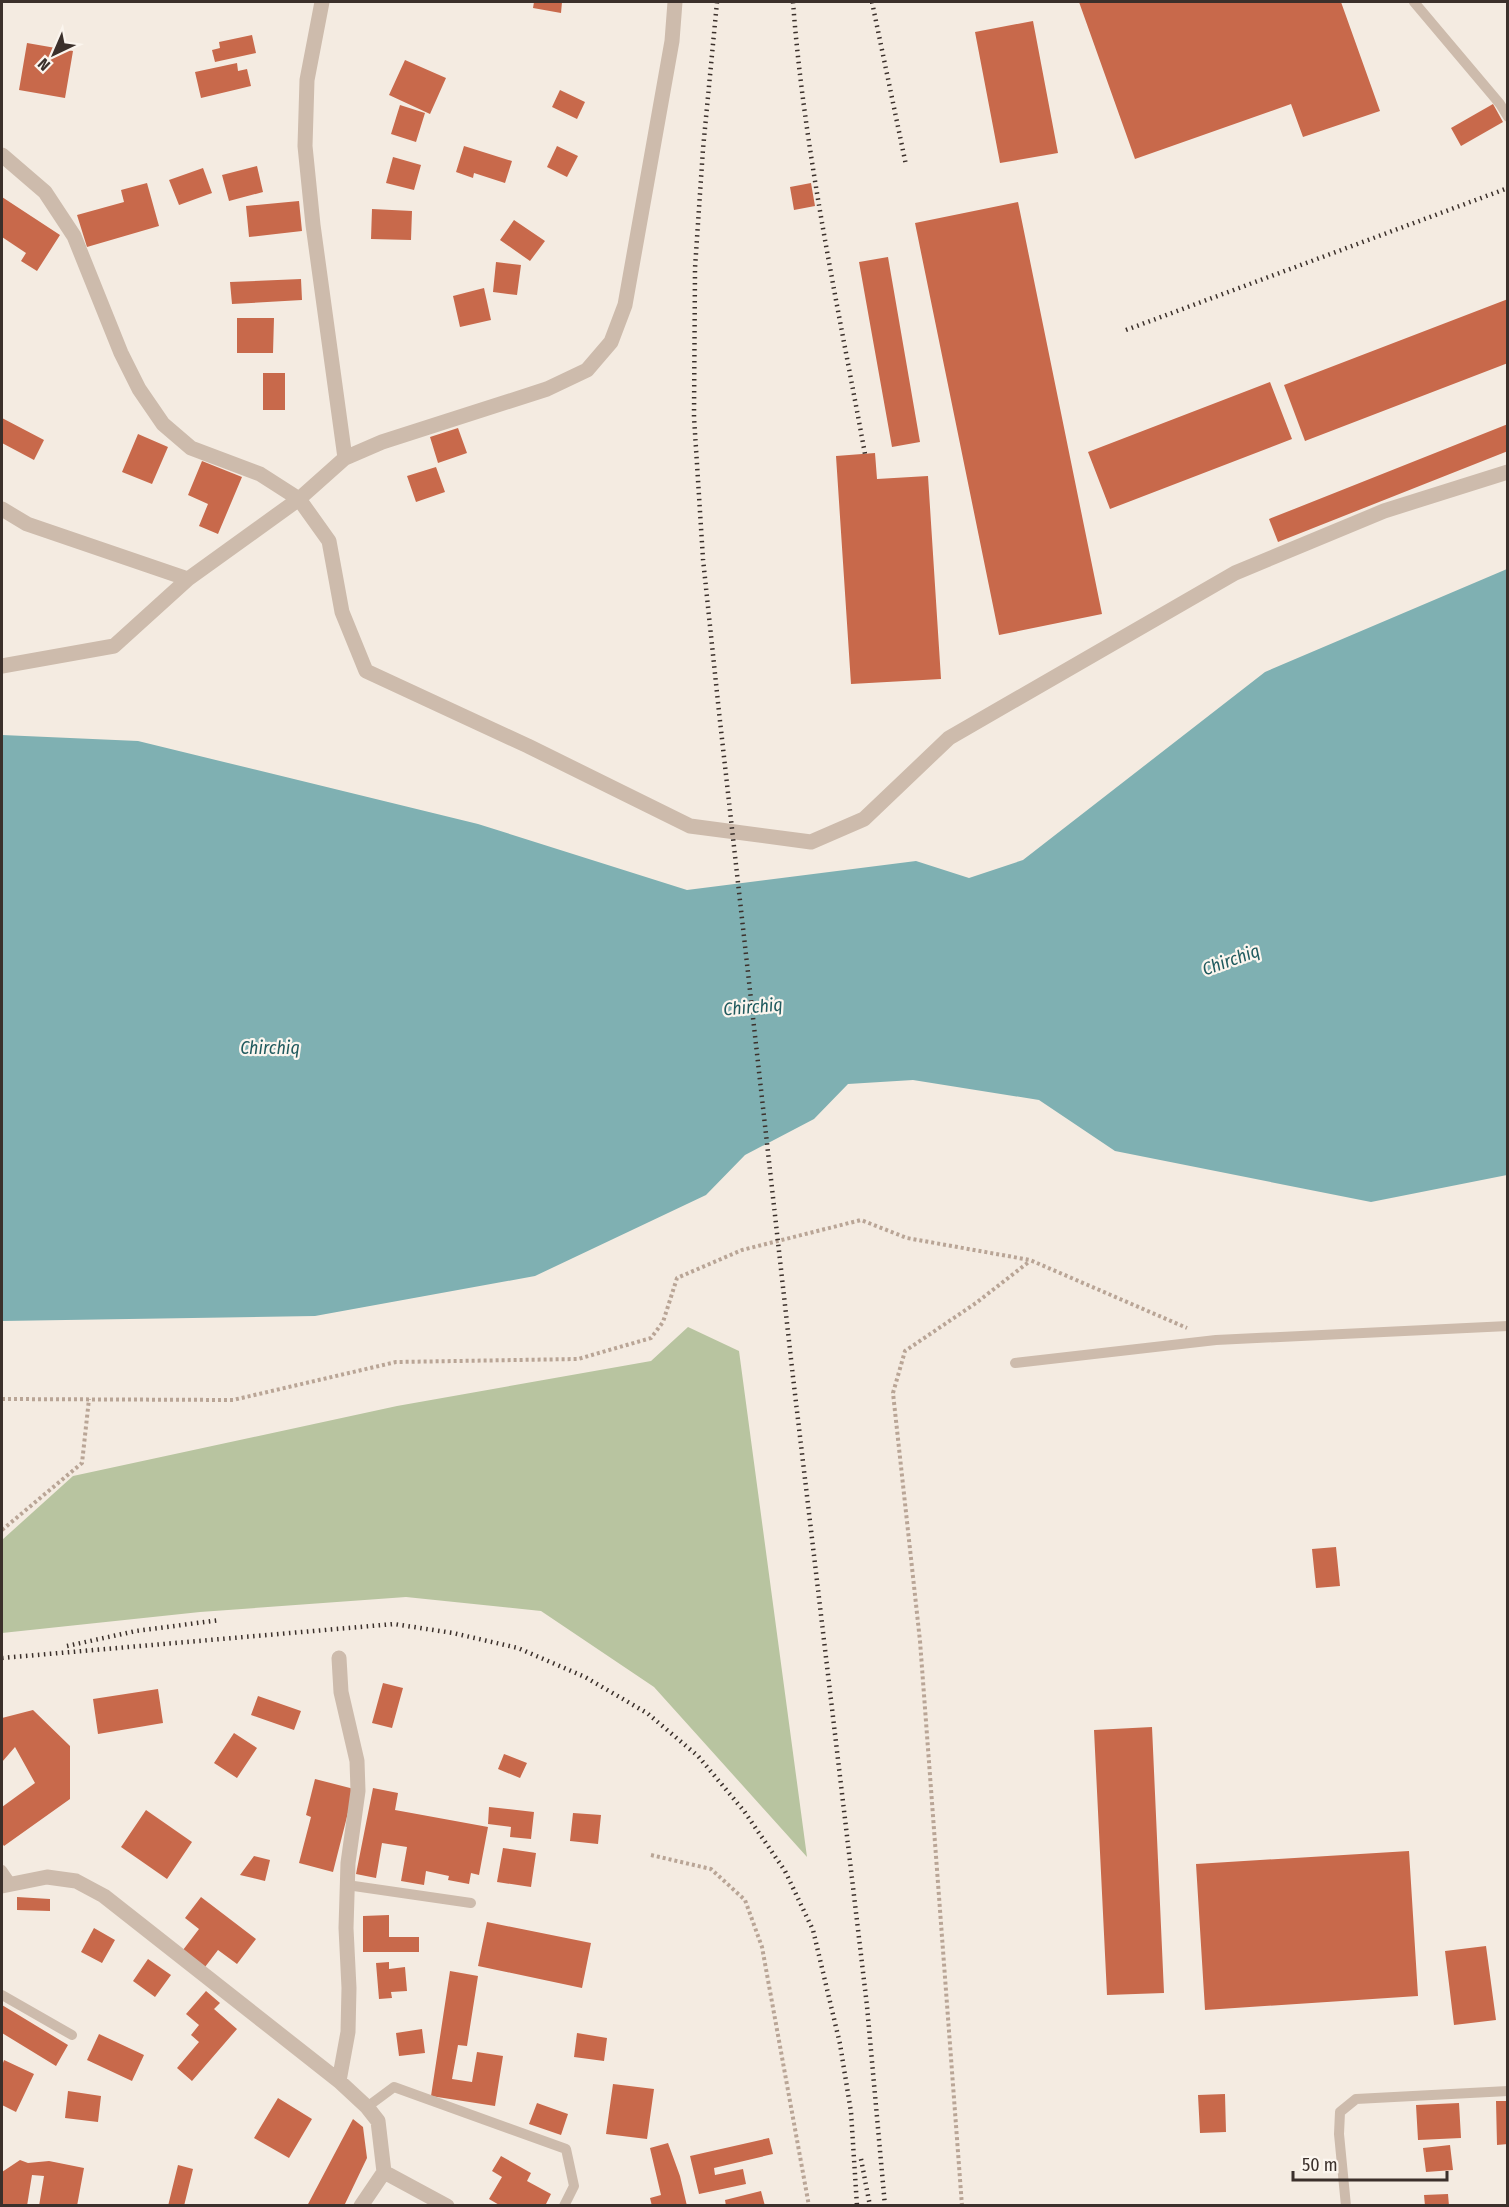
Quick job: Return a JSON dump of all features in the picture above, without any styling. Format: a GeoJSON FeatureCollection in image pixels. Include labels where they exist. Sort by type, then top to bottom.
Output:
{"type":"FeatureCollection","features":[{"type":"Feature","properties":{"kind":"street"},"geometry":{"type":"LineString","coordinates":[[322,2],[307,80],[305,146],[313,225],[345,458]]}},
{"type":"Feature","properties":{"kind":"street"},"geometry":{"type":"LineString","coordinates":[[2,666],[114,646],[188,579],[299,500],[345,458],[382,442],[547,389],[587,370],[611,342],[625,305],[672,41],[675,2]]}},
{"type":"Feature","properties":{"kind":"street"},"geometry":{"type":"LineString","coordinates":[[2,155],[45,192],[74,236],[121,353],[139,389],[163,424],[191,448],[260,474],[299,500],[329,541],[342,612],[366,671],[528,746],[690,826],[811,842],[864,819],[949,738],[1235,573],[1384,511],[1508,472]]}},
{"type":"Feature","properties":{"kind":"street"},"geometry":{"type":"LineString","coordinates":[[2,509],[27,524],[188,579]]}},
{"type":"Feature","properties":{"kind":"street"},"geometry":{"type":"LineString","coordinates":[[339,1658],[341,1692],[357,1761],[358,1791],[347,1885],[348,2032],[339,2081]]}},
{"type":"Feature","properties":{"kind":"street"},"geometry":{"type":"LineString","coordinates":[[6,1884],[47,1876],[76,1881],[104,1896],[339,2081],[367,2107],[378,2121],[384,2172],[361,2205]]}},
{"type":"Feature","properties":{"kind":"street"},"geometry":{"type":"LineString","coordinates":[[384,2172],[447,2205]]}},
{"type":"Feature","properties":{"kind":"lane"},"geometry":{"type":"LineString","coordinates":[[1413,2],[1500,104],[1508,117]]}},
{"type":"Feature","properties":{"kind":"lane"},"geometry":{"type":"LineString","coordinates":[[1015,1363],[1216,1340],[1508,1326]]}},
{"type":"Feature","properties":{"kind":"lane"},"geometry":{"type":"LineString","coordinates":[[2,1870],[6,1884]]}},
{"type":"Feature","properties":{"kind":"lane"},"geometry":{"type":"LineString","coordinates":[[347,1885],[471,1903]]}},
{"type":"Feature","properties":{"kind":"lane"},"geometry":{"type":"LineString","coordinates":[[2,1995],[72,2035]]}},
{"type":"Feature","properties":{"kind":"lane"},"geometry":{"type":"LineString","coordinates":[[367,2107],[394,2087],[566,2149],[574,2186],[564,2205]]}},
{"type":"Feature","properties":{"kind":"lane"},"geometry":{"type":"LineString","coordinates":[[1346,2205],[1339,2134],[1340,2112],[1356,2099],[1508,2091]]}},
{"type":"Feature","properties":{"kind":"path"},"geometry":{"type":"LineString","coordinates":[[2,1399],[233,1400],[396,1362],[578,1359],[651,1338],[663,1322],[677,1278],[741,1250],[861,1220],[908,1238],[1030,1260],[1216,1340]]}},
{"type":"Feature","properties":{"kind":"path"},"geometry":{"type":"LineString","coordinates":[[962,2205],[920,1641],[893,1393],[905,1351],[975,1303],[1030,1260]]}},
{"type":"Feature","properties":{"kind":"path"},"geometry":{"type":"LineString","coordinates":[[2,1530],[82,1463],[89,1399]]}},
{"type":"Feature","properties":{"kind":"path"},"geometry":{"type":"LineString","coordinates":[[651,1855],[711,1869],[745,1899],[762,1947],[809,2205]]}},
{"type":"Feature","properties":{"kind":"green space"},"geometry":{"type":"Polygon","coordinates":[[[688,1327],[739,1351],[807,1857],[654,1687],[541,1611],[406,1597],[200,1612],[2,1633],[2,1540],[73,1476],[397,1406],[651,1361],[688,1327]]]}},
{"type":"Feature","properties":{"kind":"water","name":"Chirchiq"},"geometry":{"type":"Polygon","coordinates":[[[1507,569],[1507,1175],[1371,1202],[1115,1151],[1039,1100],[913,1080],[848,1084],[814,1119],[745,1155],[706,1195],[535,1276],[315,1316],[2,1321],[2,735],[138,741],[478,824],[687,890],[916,861],[969,878],[1023,860],[1265,672],[1507,569]]]}},
{"type":"Feature","properties":{"kind":"building"},"geometry":{"type":"Polygon","coordinates":[[[534,2],[562,2],[561,13],[533,8],[534,2]]]}},
{"type":"Feature","properties":{"kind":"building"},"geometry":{"type":"Polygon","coordinates":[[[1079,2],[1341,2],[1380,111],[1303,137],[1291,104],[1135,159],[1079,2]]]}},
{"type":"Feature","properties":{"kind":"building"},"geometry":{"type":"Polygon","coordinates":[[[1033,21],[1058,153],[1000,163],[975,32],[1033,21]]]}},
{"type":"Feature","properties":{"kind":"building"},"geometry":{"type":"Polygon","coordinates":[[[252,35],[256,53],[215,62],[212,50],[220,48],[219,42],[252,35]]]}},
{"type":"Feature","properties":{"kind":"building"},"geometry":{"type":"Polygon","coordinates":[[[27,43],[73,51],[65,98],[19,90],[27,43]]]}},
{"type":"Feature","properties":{"kind":"building"},"geometry":{"type":"Polygon","coordinates":[[[405,60],[446,78],[430,114],[389,95],[405,60]]]}},
{"type":"Feature","properties":{"kind":"building"},"geometry":{"type":"Polygon","coordinates":[[[237,63],[238,71],[247,69],[251,86],[201,98],[195,72],[237,63]]]}},
{"type":"Feature","properties":{"kind":"building"},"geometry":{"type":"Polygon","coordinates":[[[560,90],[585,102],[577,119],[552,107],[560,90]]]}},
{"type":"Feature","properties":{"kind":"building"},"geometry":{"type":"Polygon","coordinates":[[[1493,104],[1503,122],[1461,146],[1451,128],[1493,104]]]}},
{"type":"Feature","properties":{"kind":"building"},"geometry":{"type":"Polygon","coordinates":[[[400,105],[425,113],[416,142],[391,134],[400,105]]]}},
{"type":"Feature","properties":{"kind":"building"},"geometry":{"type":"Polygon","coordinates":[[[464,146],[512,161],[505,183],[474,173],[473,178],[456,172],[464,146]]]}},
{"type":"Feature","properties":{"kind":"building"},"geometry":{"type":"Polygon","coordinates":[[[557,146],[578,156],[567,177],[547,167],[557,146]]]}},
{"type":"Feature","properties":{"kind":"building"},"geometry":{"type":"Polygon","coordinates":[[[393,157],[421,165],[414,190],[386,183],[393,157]]]}},
{"type":"Feature","properties":{"kind":"building"},"geometry":{"type":"Polygon","coordinates":[[[257,166],[263,192],[229,201],[222,175],[257,166]]]}},
{"type":"Feature","properties":{"kind":"building"},"geometry":{"type":"Polygon","coordinates":[[[203,168],[212,193],[179,205],[169,180],[203,168]]]}},
{"type":"Feature","properties":{"kind":"building"},"geometry":{"type":"Polygon","coordinates":[[[147,183],[159,226],[87,247],[77,215],[124,202],[121,190],[147,183]]]}},
{"type":"Feature","properties":{"kind":"building"},"geometry":{"type":"Polygon","coordinates":[[[811,183],[815,206],[794,210],[790,187],[811,183]]]}},
{"type":"Feature","properties":{"kind":"building"},"geometry":{"type":"Polygon","coordinates":[[[2,197],[60,235],[37,271],[21,261],[26,253],[2,237],[2,197]]]}},
{"type":"Feature","properties":{"kind":"building"},"geometry":{"type":"Polygon","coordinates":[[[299,201],[302,231],[249,237],[246,206],[299,201]]]}},
{"type":"Feature","properties":{"kind":"building"},"geometry":{"type":"Polygon","coordinates":[[[1018,202],[1102,614],[999,635],[915,223],[1018,202]]]}},
{"type":"Feature","properties":{"kind":"building"},"geometry":{"type":"Polygon","coordinates":[[[372,209],[412,211],[411,240],[371,239],[372,209]]]}},
{"type":"Feature","properties":{"kind":"building"},"geometry":{"type":"Polygon","coordinates":[[[514,220],[545,241],[530,261],[500,240],[514,220]]]}},
{"type":"Feature","properties":{"kind":"building"},"geometry":{"type":"Polygon","coordinates":[[[888,257],[920,442],[892,447],[859,262],[888,257]]]}},
{"type":"Feature","properties":{"kind":"building"},"geometry":{"type":"Polygon","coordinates":[[[496,262],[521,265],[517,295],[493,292],[496,262]]]}},
{"type":"Feature","properties":{"kind":"building"},"geometry":{"type":"Polygon","coordinates":[[[301,279],[302,300],[232,304],[230,282],[301,279]]]}},
{"type":"Feature","properties":{"kind":"building"},"geometry":{"type":"Polygon","coordinates":[[[484,288],[491,320],[460,327],[453,296],[484,288]]]}},
{"type":"Feature","properties":{"kind":"building"},"geometry":{"type":"Polygon","coordinates":[[[1508,299],[1508,363],[1305,441],[1284,385],[1508,299]]]}},
{"type":"Feature","properties":{"kind":"building"},"geometry":{"type":"Polygon","coordinates":[[[237,318],[274,318],[273,353],[237,353],[237,318]]]}},
{"type":"Feature","properties":{"kind":"building"},"geometry":{"type":"Polygon","coordinates":[[[263,373],[285,373],[285,410],[263,410],[263,373]]]}},
{"type":"Feature","properties":{"kind":"building"},"geometry":{"type":"Polygon","coordinates":[[[1270,382],[1292,439],[1110,509],[1088,452],[1270,382]]]}},
{"type":"Feature","properties":{"kind":"building"},"geometry":{"type":"Polygon","coordinates":[[[2,418],[44,440],[34,460],[2,443],[2,418]]]}},
{"type":"Feature","properties":{"kind":"building"},"geometry":{"type":"Polygon","coordinates":[[[1508,424],[1508,451],[1278,542],[1269,519],[1508,424]]]}},
{"type":"Feature","properties":{"kind":"building"},"geometry":{"type":"Polygon","coordinates":[[[458,428],[467,453],[438,463],[430,437],[458,428]]]}},
{"type":"Feature","properties":{"kind":"building"},"geometry":{"type":"Polygon","coordinates":[[[138,434],[168,447],[152,484],[122,472],[138,434]]]}},
{"type":"Feature","properties":{"kind":"building"},"geometry":{"type":"Polygon","coordinates":[[[875,453],[877,479],[928,476],[941,679],[851,684],[836,456],[875,453]]]}},
{"type":"Feature","properties":{"kind":"building"},"geometry":{"type":"Polygon","coordinates":[[[202,461],[242,477],[218,534],[199,526],[208,504],[188,495],[202,461]]]}},
{"type":"Feature","properties":{"kind":"building"},"geometry":{"type":"Polygon","coordinates":[[[436,467],[445,492],[416,502],[407,476],[436,467]]]}},
{"type":"Feature","properties":{"kind":"building"},"geometry":{"type":"Polygon","coordinates":[[[1336,1547],[1340,1586],[1316,1588],[1312,1549],[1336,1547]]]}},
{"type":"Feature","properties":{"kind":"building"},"geometry":{"type":"Polygon","coordinates":[[[383,1683],[403,1688],[392,1728],[372,1723],[383,1683]]]}},
{"type":"Feature","properties":{"kind":"building"},"geometry":{"type":"Polygon","coordinates":[[[158,1689],[163,1723],[98,1734],[93,1699],[158,1689]]]}},
{"type":"Feature","properties":{"kind":"building"},"geometry":{"type":"Polygon","coordinates":[[[258,1696],[301,1711],[294,1730],[251,1715],[258,1696]]]}},
{"type":"Feature","properties":{"kind":"building"},"geometry":{"type":"Polygon","coordinates":[[[33,1710],[70,1746],[70,1799],[4,1846],[2,1843],[2,1807],[35,1783],[15,1747],[2,1762],[2,1718],[33,1710]]]}},
{"type":"Feature","properties":{"kind":"building"},"geometry":{"type":"Polygon","coordinates":[[[1152,1727],[1164,1993],[1107,1995],[1094,1730],[1152,1727]]]}},
{"type":"Feature","properties":{"kind":"building"},"geometry":{"type":"Polygon","coordinates":[[[234,1733],[257,1748],[237,1778],[214,1763],[234,1733]]]}},
{"type":"Feature","properties":{"kind":"building"},"geometry":{"type":"Polygon","coordinates":[[[504,1754],[527,1763],[520,1778],[498,1769],[504,1754]]]}},
{"type":"Feature","properties":{"kind":"building"},"geometry":{"type":"Polygon","coordinates":[[[315,1779],[354,1789],[333,1872],[299,1863],[311,1817],[306,1815],[315,1779]]]}},
{"type":"Feature","properties":{"kind":"building"},"geometry":{"type":"Polygon","coordinates":[[[373,1788],[398,1793],[395,1810],[488,1827],[479,1875],[471,1873],[469,1884],[448,1880],[449,1876],[426,1871],[424,1885],[401,1881],[407,1847],[382,1843],[376,1878],[356,1874],[373,1788]]]}},
{"type":"Feature","properties":{"kind":"building"},"geometry":{"type":"Polygon","coordinates":[[[489,1807],[534,1812],[531,1839],[510,1837],[511,1827],[488,1824],[489,1807]]]}},
{"type":"Feature","properties":{"kind":"building"},"geometry":{"type":"Polygon","coordinates":[[[146,1810],[192,1842],[167,1879],[121,1847],[146,1810]]]}},
{"type":"Feature","properties":{"kind":"building"},"geometry":{"type":"Polygon","coordinates":[[[573,1813],[601,1815],[598,1844],[570,1841],[573,1813]]]}},
{"type":"Feature","properties":{"kind":"building"},"geometry":{"type":"Polygon","coordinates":[[[503,1848],[536,1853],[531,1887],[497,1882],[503,1848]]]}},
{"type":"Feature","properties":{"kind":"building"},"geometry":{"type":"Polygon","coordinates":[[[1409,1851],[1418,1996],[1205,2010],[1196,1864],[1409,1851]]]}},
{"type":"Feature","properties":{"kind":"building"},"geometry":{"type":"Polygon","coordinates":[[[254,1856],[270,1860],[265,1881],[240,1875],[254,1856]]]}},
{"type":"Feature","properties":{"kind":"building"},"geometry":{"type":"Polygon","coordinates":[[[17,1897],[50,1899],[50,1911],[17,1910],[17,1897]]]}},
{"type":"Feature","properties":{"kind":"building"},"geometry":{"type":"Polygon","coordinates":[[[201,1897],[256,1939],[237,1964],[218,1950],[205,1967],[183,1950],[199,1929],[185,1918],[201,1897]]]}},
{"type":"Feature","properties":{"kind":"building"},"geometry":{"type":"Polygon","coordinates":[[[389,1915],[389,1937],[419,1937],[419,1952],[363,1952],[363,1916],[389,1915]]]}},
{"type":"Feature","properties":{"kind":"building"},"geometry":{"type":"Polygon","coordinates":[[[487,1922],[591,1943],[582,1988],[478,1966],[487,1922]]]}},
{"type":"Feature","properties":{"kind":"building"},"geometry":{"type":"Polygon","coordinates":[[[94,1928],[115,1940],[102,1963],[81,1952],[94,1928]]]}},
{"type":"Feature","properties":{"kind":"building"},"geometry":{"type":"Polygon","coordinates":[[[1486,1946],[1496,2020],[1454,2025],[1445,1951],[1486,1946]]]}},
{"type":"Feature","properties":{"kind":"building"},"geometry":{"type":"Polygon","coordinates":[[[148,1959],[171,1975],[155,1997],[133,1981],[148,1959]]]}},
{"type":"Feature","properties":{"kind":"building"},"geometry":{"type":"Polygon","coordinates":[[[389,1962],[389,1969],[405,1967],[407,1991],[391,1992],[392,1998],[379,1999],[376,1963],[389,1962]]]}},
{"type":"Feature","properties":{"kind":"building"},"geometry":{"type":"Polygon","coordinates":[[[450,1971],[478,1976],[467,2046],[458,2045],[452,2079],[472,2082],[477,2052],[503,2056],[495,2106],[431,2096],[450,1971]]]}},
{"type":"Feature","properties":{"kind":"building"},"geometry":{"type":"Polygon","coordinates":[[[206,1991],[220,2003],[214,2009],[237,2029],[192,2081],[177,2068],[199,2042],[191,2035],[199,2025],[186,2014],[206,1991]]]}},
{"type":"Feature","properties":{"kind":"building"},"geometry":{"type":"Polygon","coordinates":[[[2,2005],[68,2045],[56,2066],[2,2033],[2,2005]]]}},
{"type":"Feature","properties":{"kind":"building"},"geometry":{"type":"Polygon","coordinates":[[[422,2029],[425,2053],[399,2056],[396,2033],[422,2029]]]}},
{"type":"Feature","properties":{"kind":"building"},"geometry":{"type":"Polygon","coordinates":[[[577,2033],[607,2038],[604,2061],[574,2057],[577,2033]]]}},
{"type":"Feature","properties":{"kind":"building"},"geometry":{"type":"Polygon","coordinates":[[[99,2034],[144,2055],[132,2081],[87,2060],[99,2034]]]}},
{"type":"Feature","properties":{"kind":"building"},"geometry":{"type":"Polygon","coordinates":[[[4,2060],[34,2074],[16,2112],[2,2105],[4,2060]]]}},
{"type":"Feature","properties":{"kind":"building"},"geometry":{"type":"Polygon","coordinates":[[[613,2084],[654,2089],[647,2139],[606,2134],[613,2084]]]}},
{"type":"Feature","properties":{"kind":"building"},"geometry":{"type":"Polygon","coordinates":[[[68,2091],[101,2096],[98,2122],[65,2118],[68,2091]]]}},
{"type":"Feature","properties":{"kind":"building"},"geometry":{"type":"Polygon","coordinates":[[[1225,2094],[1226,2132],[1200,2133],[1198,2095],[1225,2094]]]}},
{"type":"Feature","properties":{"kind":"building"},"geometry":{"type":"Polygon","coordinates":[[[278,2098],[312,2119],[289,2158],[254,2138],[278,2098]]]}},
{"type":"Feature","properties":{"kind":"building"},"geometry":{"type":"Polygon","coordinates":[[[1496,2101],[1508,2101],[1508,2144],[1497,2145],[1496,2101]]]}},
{"type":"Feature","properties":{"kind":"building"},"geometry":{"type":"Polygon","coordinates":[[[537,2103],[568,2114],[561,2135],[529,2124],[537,2103]]]}},
{"type":"Feature","properties":{"kind":"building"},"geometry":{"type":"Polygon","coordinates":[[[1459,2103],[1461,2138],[1418,2140],[1416,2105],[1459,2103]]]}},
{"type":"Feature","properties":{"kind":"building"},"geometry":{"type":"Polygon","coordinates":[[[353,2119],[363,2127],[367,2158],[344,2206],[307,2206],[353,2119]]]}},
{"type":"Feature","properties":{"kind":"building"},"geometry":{"type":"Polygon","coordinates":[[[769,2138],[773,2154],[714,2168],[715,2175],[743,2169],[746,2184],[699,2194],[690,2156],[769,2138]]]}},
{"type":"Feature","properties":{"kind":"building"},"geometry":{"type":"Polygon","coordinates":[[[668,2143],[680,2176],[687,2206],[652,2206],[650,2198],[661,2195],[650,2148],[668,2143]]]}},
{"type":"Feature","properties":{"kind":"building"},"geometry":{"type":"Polygon","coordinates":[[[1450,2145],[1453,2170],[1426,2172],[1423,2148],[1450,2145]]]}},
{"type":"Feature","properties":{"kind":"building"},"geometry":{"type":"Polygon","coordinates":[[[501,2156],[531,2173],[527,2181],[551,2194],[545,2206],[501,2206],[489,2199],[502,2177],[492,2171],[501,2156]]]}},
{"type":"Feature","properties":{"kind":"building"},"geometry":{"type":"Polygon","coordinates":[[[20,2160],[28,2163],[49,2161],[84,2168],[77,2206],[39,2206],[44,2176],[32,2175],[27,2206],[2,2206],[2,2172],[20,2160]]]}},
{"type":"Feature","properties":{"kind":"building"},"geometry":{"type":"Polygon","coordinates":[[[178,2165],[193,2169],[184,2206],[168,2206],[178,2165]]]}},
{"type":"Feature","properties":{"kind":"building"},"geometry":{"type":"Polygon","coordinates":[[[761,2191],[765,2206],[726,2206],[725,2200],[761,2191]]]}},
{"type":"Feature","properties":{"kind":"building"},"geometry":{"type":"Polygon","coordinates":[[[1448,2194],[1449,2206],[1425,2206],[1424,2195],[1448,2194]]]}},
{"type":"Feature","properties":{"kind":"railway"},"geometry":{"type":"LineString","coordinates":[[717,2],[703,149],[695,268],[694,417],[703,559],[793,1377],[867,2006],[885,2206]]}},
{"type":"Feature","properties":{"kind":"railway"},"geometry":{"type":"LineString","coordinates":[[793,2],[813,171],[865,454]]}},
{"type":"Feature","properties":{"kind":"railway"},"geometry":{"type":"LineString","coordinates":[[872,2],[906,165]]}},
{"type":"Feature","properties":{"kind":"railway"},"geometry":{"type":"LineString","coordinates":[[1126,330],[1508,188]]}},
{"type":"Feature","properties":{"kind":"railway"},"geometry":{"type":"LineString","coordinates":[[67,1646],[136,1631],[220,1620]]}},
{"type":"Feature","properties":{"kind":"railway"},"geometry":{"type":"LineString","coordinates":[[2,1658],[394,1624],[453,1633],[518,1648],[585,1677],[647,1713],[698,1756],[744,1811],[785,1871],[813,1930],[840,2044],[851,2112],[857,2206]]}},
{"type":"Feature","properties":{"kind":"railway"},"geometry":{"type":"LineString","coordinates":[[861,2159],[870,2206]]}}]}
